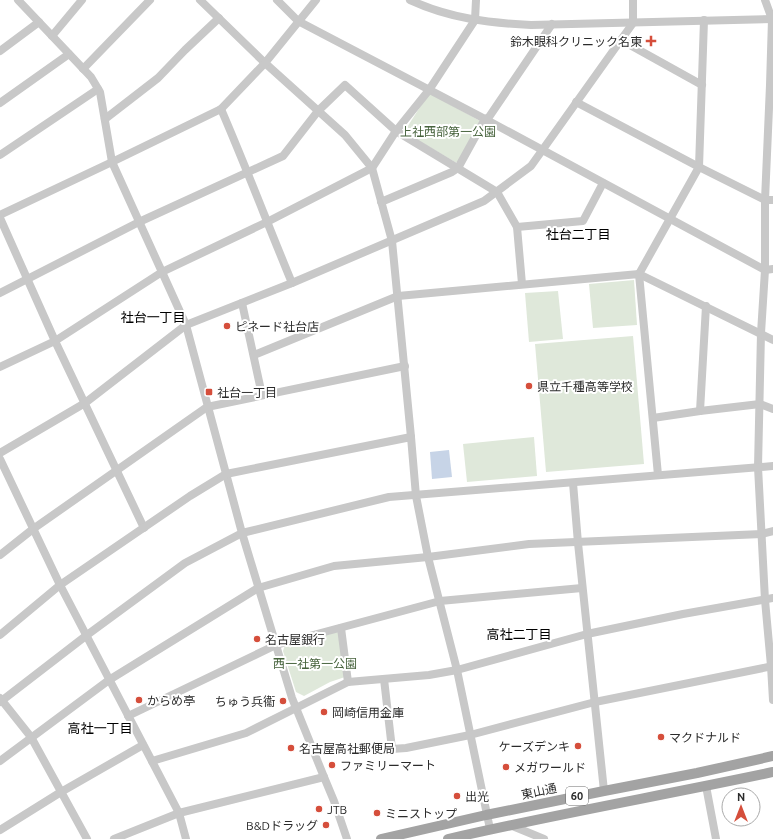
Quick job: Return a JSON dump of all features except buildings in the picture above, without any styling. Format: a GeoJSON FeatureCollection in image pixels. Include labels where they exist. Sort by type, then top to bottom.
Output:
{"type":"FeatureCollection","features":[{"type":"Feature","properties":{"kind":"main road","name":"東山通"},"geometry":{"type":"LineString","coordinates":[[381,839],[604,790],[697,773],[773,756]]}},
{"type":"Feature","properties":{"kind":"main road","name":"60"},"geometry":{"type":"LineString","coordinates":[[448,839],[490,829],[773,772]]}},
{"type":"Feature","properties":{"kind":"street"},"geometry":{"type":"LineString","coordinates":[[18,0],[91,77],[100,92],[112,162],[186,325],[242,533],[292,698],[334,801],[347,839]]}},
{"type":"Feature","properties":{"kind":"street"},"geometry":{"type":"LineString","coordinates":[[52,36],[82,0]]}},
{"type":"Feature","properties":{"kind":"street"},"geometry":{"type":"LineString","coordinates":[[83,69],[150,0]]}},
{"type":"Feature","properties":{"kind":"street"},"geometry":{"type":"LineString","coordinates":[[200,0],[265,63],[345,135],[372,168],[392,241],[405,366],[416,496],[428,557],[457,670],[490,829]]}},
{"type":"Feature","properties":{"kind":"street"},"geometry":{"type":"LineString","coordinates":[[277,0],[298,21],[769,270]]}},
{"type":"Feature","properties":{"kind":"street"},"geometry":{"type":"LineString","coordinates":[[0,215],[221,109],[265,63],[316,0]]}},
{"type":"Feature","properties":{"kind":"street"},"geometry":{"type":"LineString","coordinates":[[410,0],[422,6],[454,16],[502,24],[531,25],[772,19]]}},
{"type":"Feature","properties":{"kind":"street"},"geometry":{"type":"LineString","coordinates":[[0,367],[55,341],[162,272],[267,222],[372,168],[396,131],[429,90],[475,20],[476,0]]}},
{"type":"Feature","properties":{"kind":"street"},"geometry":{"type":"LineString","coordinates":[[0,453],[85,403],[186,325],[392,241],[484,201],[497,192],[531,166],[621,40],[633,23],[633,0]]}},
{"type":"Feature","properties":{"kind":"street"},"geometry":{"type":"LineString","coordinates":[[765,0],[772,19],[772,85],[769,270],[761,333],[758,467],[762,534],[769,599],[773,700]]}},
{"type":"Feature","properties":{"kind":"street"},"geometry":{"type":"LineString","coordinates":[[105,119],[158,78],[218,18]]}},
{"type":"Feature","properties":{"kind":"street"},"geometry":{"type":"LineString","coordinates":[[658,475],[639,274],[700,167],[704,20]]}},
{"type":"Feature","properties":{"kind":"street"},"geometry":{"type":"LineString","coordinates":[[0,52],[39,22]]}},
{"type":"Feature","properties":{"kind":"street"},"geometry":{"type":"LineString","coordinates":[[381,202],[452,172],[458,168],[485,119],[489,117],[552,24]]}},
{"type":"Feature","properties":{"kind":"street"},"geometry":{"type":"LineString","coordinates":[[621,40],[702,84]]}},
{"type":"Feature","properties":{"kind":"street"},"geometry":{"type":"LineString","coordinates":[[0,104],[69,54]]}},
{"type":"Feature","properties":{"kind":"street"},"geometry":{"type":"LineString","coordinates":[[0,293],[139,222],[283,156],[318,111],[345,84],[396,131],[497,192],[517,227],[522,284]]}},
{"type":"Feature","properties":{"kind":"street"},"geometry":{"type":"LineString","coordinates":[[0,156],[98,89]]}},
{"type":"Feature","properties":{"kind":"street"},"geometry":{"type":"LineString","coordinates":[[576,102],[700,167],[769,200]]}},
{"type":"Feature","properties":{"kind":"street"},"geometry":{"type":"LineString","coordinates":[[221,109],[292,283]]}},
{"type":"Feature","properties":{"kind":"street"},"geometry":{"type":"LineString","coordinates":[[517,227],[582,221],[603,183]]}},
{"type":"Feature","properties":{"kind":"street"},"geometry":{"type":"LineString","coordinates":[[0,218],[55,341],[144,528]]}},
{"type":"Feature","properties":{"kind":"street"},"geometry":{"type":"LineString","coordinates":[[254,355],[398,296],[639,274],[773,340]]}},
{"type":"Feature","properties":{"kind":"street"},"geometry":{"type":"LineString","coordinates":[[242,303],[262,395]]}},
{"type":"Feature","properties":{"kind":"street"},"geometry":{"type":"LineString","coordinates":[[700,411],[706,306]]}},
{"type":"Feature","properties":{"kind":"street"},"geometry":{"type":"LineString","coordinates":[[0,555],[33,529],[207,407],[405,366]]}},
{"type":"Feature","properties":{"kind":"street"},"geometry":{"type":"LineString","coordinates":[[653,418],[760,404],[773,409]]}},
{"type":"Feature","properties":{"kind":"street"},"geometry":{"type":"LineString","coordinates":[[0,635],[60,585],[190,496],[226,474],[411,437]]}},
{"type":"Feature","properties":{"kind":"street"},"geometry":{"type":"LineString","coordinates":[[0,459],[60,585],[179,813],[186,839]]}},
{"type":"Feature","properties":{"kind":"street"},"geometry":{"type":"LineString","coordinates":[[87,839],[31,737],[1,701],[87,635],[185,563],[242,533],[389,497],[773,466]]}},
{"type":"Feature","properties":{"kind":"street"},"geometry":{"type":"LineString","coordinates":[[573,483],[582,588],[604,790]]}},
{"type":"Feature","properties":{"kind":"street"},"geometry":{"type":"LineString","coordinates":[[0,761],[109,680],[258,588],[334,566],[428,557],[529,544],[762,534],[773,531]]}},
{"type":"Feature","properties":{"kind":"street"},"geometry":{"type":"LineString","coordinates":[[128,716],[276,645],[440,601],[582,588]]}},
{"type":"Feature","properties":{"kind":"street"},"geometry":{"type":"LineString","coordinates":[[152,760],[246,733],[348,682],[429,675],[457,670],[587,634],[684,614],[769,599]]}},
{"type":"Feature","properties":{"kind":"street"},"geometry":{"type":"LineString","coordinates":[[341,628],[348,682]]}},
{"type":"Feature","properties":{"kind":"street"},"geometry":{"type":"LineString","coordinates":[[384,679],[392,749],[406,748],[470,736],[595,702],[772,666]]}},
{"type":"Feature","properties":{"kind":"street"},"geometry":{"type":"LineString","coordinates":[[0,830],[61,792],[143,745]]}},
{"type":"Feature","properties":{"kind":"street"},"geometry":{"type":"LineString","coordinates":[[114,839],[179,813],[324,777]]}},
{"type":"Feature","properties":{"kind":"street"},"geometry":{"type":"LineString","coordinates":[[706,786],[716,839]]}},
{"type":"Feature","properties":{"kind":"street"},"geometry":{"type":"LineString","coordinates":[[510,825],[544,839]]}},
{"type":"Feature","properties":{"kind":"green space","name":"上社西部第一公園"},"geometry":{"type":"Polygon","coordinates":[[[429,93],[482,122],[459,162],[455,162],[404,132],[429,93]]]}},
{"type":"Feature","properties":{"kind":"green space"},"geometry":{"type":"Polygon","coordinates":[[[634,280],[637,325],[593,328],[589,284],[634,280]]]}},
{"type":"Feature","properties":{"kind":"green space"},"geometry":{"type":"Polygon","coordinates":[[[558,291],[563,339],[529,342],[525,293],[558,291]]]}},
{"type":"Feature","properties":{"kind":"green space"},"geometry":{"type":"Polygon","coordinates":[[[633,336],[644,464],[546,472],[535,344],[633,336]]]}},
{"type":"Feature","properties":{"kind":"green space"},"geometry":{"type":"Polygon","coordinates":[[[534,437],[537,476],[467,482],[463,444],[534,437]]]}},
{"type":"Feature","properties":{"kind":"green space","name":"西一社第一公園"},"geometry":{"type":"Polygon","coordinates":[[[337,631],[339,633],[345,677],[330,682],[304,696],[296,692],[283,651],[285,645],[337,631]]]}},
{"type":"Feature","properties":{"kind":"water"},"geometry":{"type":"Polygon","coordinates":[[[449,450],[452,477],[432,479],[430,452],[449,450]]]}},
{"type":"Feature","properties":{"kind":"place","name":"鈴木眼科クリニック名東"},"geometry":{"type":"Point","coordinates":[651,41]}},
{"type":"Feature","properties":{"kind":"place","name":"ピネード社台店"},"geometry":{"type":"Point","coordinates":[227,326]}},
{"type":"Feature","properties":{"kind":"place","name":"県立千種高等学校"},"geometry":{"type":"Point","coordinates":[529,386]}},
{"type":"Feature","properties":{"kind":"place","name":"社台一丁目"},"geometry":{"type":"Point","coordinates":[209,392]}},
{"type":"Feature","properties":{"kind":"place","name":"名古屋銀行"},"geometry":{"type":"Point","coordinates":[257,639]}},
{"type":"Feature","properties":{"kind":"place","name":"からめ亭"},"geometry":{"type":"Point","coordinates":[139,700]}},
{"type":"Feature","properties":{"kind":"place","name":"ちゅう兵衞"},"geometry":{"type":"Point","coordinates":[283,701]}},
{"type":"Feature","properties":{"kind":"place","name":"岡崎信用金庫"},"geometry":{"type":"Point","coordinates":[324,712]}},
{"type":"Feature","properties":{"kind":"place","name":"マクドナルド"},"geometry":{"type":"Point","coordinates":[661,737]}},
{"type":"Feature","properties":{"kind":"place","name":"ケーズデンキ"},"geometry":{"type":"Point","coordinates":[578,746]}},
{"type":"Feature","properties":{"kind":"place","name":"名古屋高社郵便局"},"geometry":{"type":"Point","coordinates":[291,748]}},
{"type":"Feature","properties":{"kind":"place","name":"ファミリーマート"},"geometry":{"type":"Point","coordinates":[332,765]}},
{"type":"Feature","properties":{"kind":"place","name":"メガワールド"},"geometry":{"type":"Point","coordinates":[506,767]}},
{"type":"Feature","properties":{"kind":"place","name":"出光"},"geometry":{"type":"Point","coordinates":[457,796]}},
{"type":"Feature","properties":{"kind":"place","name":"JTB"},"geometry":{"type":"Point","coordinates":[319,809]}},
{"type":"Feature","properties":{"kind":"place","name":"ミニストップ"},"geometry":{"type":"Point","coordinates":[377,813]}},
{"type":"Feature","properties":{"kind":"place","name":"B&Dドラッグ"},"geometry":{"type":"Point","coordinates":[326,825]}},
{"type":"Feature","properties":{"kind":"district","name":"社台二丁目"},"geometry":{"type":"Point","coordinates":[578,234]}},
{"type":"Feature","properties":{"kind":"district","name":"社台一丁目"},"geometry":{"type":"Point","coordinates":[153,317]}},
{"type":"Feature","properties":{"kind":"district","name":"高社二丁目"},"geometry":{"type":"Point","coordinates":[519,634]}},
{"type":"Feature","properties":{"kind":"district","name":"高社一丁目"},"geometry":{"type":"Point","coordinates":[100,728]}}]}
